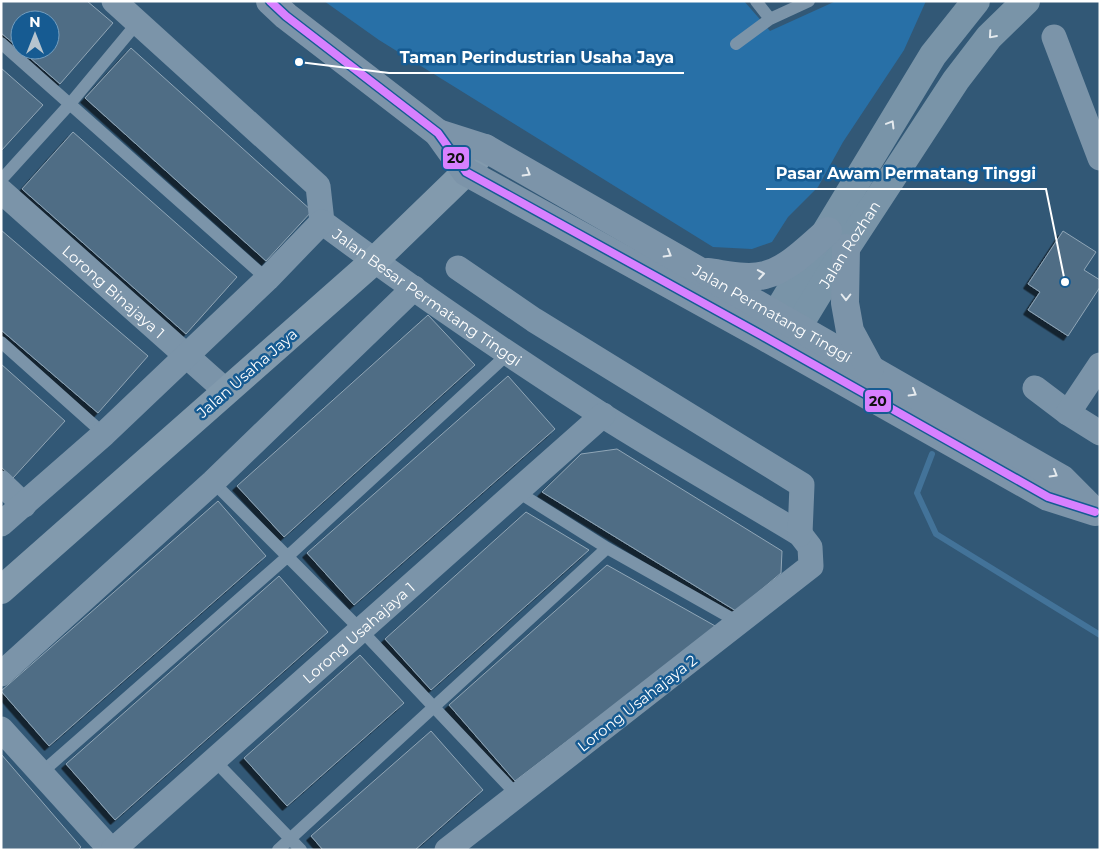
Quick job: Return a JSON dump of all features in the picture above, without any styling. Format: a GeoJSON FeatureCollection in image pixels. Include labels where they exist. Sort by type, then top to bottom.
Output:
{"type":"FeatureCollection","features":[{"type":"Feature","properties":{"kind":"highway","name":"Jalan Permatang Tinggi"},"geometry":{"type":"LineString","coordinates":[[270,1],[286,16],[438,133],[466,172],[781,332],[870,368],[1062,479],[1097,514]]}},
{"type":"Feature","properties":{"kind":"highway","name":"Jalan Permatang Tinggi"},"geometry":{"type":"LineString","coordinates":[[438,133],[485,148],[695,270],[781,332],[1048,497],[1097,514]]}},
{"type":"Feature","properties":{"kind":"highway"},"geometry":{"type":"LineString","coordinates":[[695,270],[740,276],[764,275],[837,239],[850,331],[870,368]]}},
{"type":"Feature","properties":{"kind":"main road","name":"Jalan Rozhan"},"geometry":{"type":"LineString","coordinates":[[837,239],[989,38],[1026,1]]}},
{"type":"Feature","properties":{"kind":"main road","name":"Jalan Rozhan"},"geometry":{"type":"LineString","coordinates":[[781,332],[837,239],[933,55],[973,3]]}},
{"type":"Feature","properties":{"kind":"street","name":"Jalan Besar Permatang Tinggi"},"geometry":{"type":"LineString","coordinates":[[114,1],[318,186],[322,222],[374,261],[603,415],[805,540]]}},
{"type":"Feature","properties":{"kind":"street"},"geometry":{"type":"LineString","coordinates":[[1054,37],[1100,158]]}},
{"type":"Feature","properties":{"kind":"street","name":"Jalan Usaha Jaya"},"geometry":{"type":"LineString","coordinates":[[1,590],[374,261],[466,172],[485,148]]}},
{"type":"Feature","properties":{"kind":"street","name":"Lorong Binajaya 1"},"geometry":{"type":"LineString","coordinates":[[1,191],[226,391]]}},
{"type":"Feature","properties":{"kind":"street"},"geometry":{"type":"LineString","coordinates":[[1,524],[104,434],[267,279],[322,222]]}},
{"type":"Feature","properties":{"kind":"street"},"geometry":{"type":"LineString","coordinates":[[458,268],[534,320],[802,486],[805,540]]}},
{"type":"Feature","properties":{"kind":"street"},"geometry":{"type":"LineString","coordinates":[[1,674],[212,482],[414,288]]}},
{"type":"Feature","properties":{"kind":"street"},"geometry":{"type":"LineString","coordinates":[[509,353],[534,320]]}},
{"type":"Feature","properties":{"kind":"street"},"geometry":{"type":"LineString","coordinates":[[1068,413],[1100,365]]}},
{"type":"Feature","properties":{"kind":"street"},"geometry":{"type":"LineString","coordinates":[[1034,388],[1068,413],[1100,433]]}},
{"type":"Feature","properties":{"kind":"street","name":"Lorong Usahajaya 1"},"geometry":{"type":"LineString","coordinates":[[112,850],[603,415]]}},
{"type":"Feature","properties":{"kind":"street"},"geometry":{"type":"LineString","coordinates":[[1,483],[24,505]]}},
{"type":"Feature","properties":{"kind":"street","name":"Lorong Usahajaya 2"},"geometry":{"type":"LineString","coordinates":[[447,850],[811,566],[805,540]]}},
{"type":"Feature","properties":{"kind":"street"},"geometry":{"type":"LineString","coordinates":[[1,729],[112,850]]}},
{"type":"Feature","properties":{"kind":"lane"},"geometry":{"type":"LineString","coordinates":[[756,1],[770,19]]}},
{"type":"Feature","properties":{"kind":"lane"},"geometry":{"type":"LineString","coordinates":[[736,44],[770,19],[809,1]]}},
{"type":"Feature","properties":{"kind":"lane"},"geometry":{"type":"LineString","coordinates":[[1,180],[69,105],[138,22]]}},
{"type":"Feature","properties":{"kind":"lane"},"geometry":{"type":"LineString","coordinates":[[1,43],[267,279]]}},
{"type":"Feature","properties":{"kind":"lane"},"geometry":{"type":"LineString","coordinates":[[1,342],[104,434]]}},
{"type":"Feature","properties":{"kind":"lane"},"geometry":{"type":"LineString","coordinates":[[41,773],[287,557],[509,353]]}},
{"type":"Feature","properties":{"kind":"lane"},"geometry":{"type":"LineString","coordinates":[[212,482],[361,630],[517,795]]}},
{"type":"Feature","properties":{"kind":"lane"},"geometry":{"type":"LineString","coordinates":[[518,492],[607,548],[740,623]]}},
{"type":"Feature","properties":{"kind":"lane"},"geometry":{"type":"LineString","coordinates":[[278,850],[607,548]]}},
{"type":"Feature","properties":{"kind":"lane"},"geometry":{"type":"LineString","coordinates":[[214,760],[301,850]]}},
{"type":"Feature","properties":{"kind":"shaded area"},"geometry":{"type":"Polygon","coordinates":[[[324,1],[744,1],[770,31],[836,1],[926,1],[904,50],[843,142],[818,187],[788,217],[772,242],[752,249],[713,247],[379,40],[324,1]]]}},
{"type":"Feature","properties":{"kind":"building"},"geometry":{"type":"Polygon","coordinates":[[[1,1],[87,1],[113,23],[60,84],[32,60],[60,60],[60,10],[10,10],[10,41],[1,33],[1,1]]]}},
{"type":"Feature","properties":{"kind":"building"},"geometry":{"type":"Polygon","coordinates":[[[131,48],[312,211],[266,261],[85,98],[131,48]]]}},
{"type":"Feature","properties":{"kind":"building"},"geometry":{"type":"Polygon","coordinates":[[[1,68],[43,105],[1,151],[1,68]]]}},
{"type":"Feature","properties":{"kind":"building"},"geometry":{"type":"Polygon","coordinates":[[[73,132],[237,277],[186,334],[22,189],[73,132]]]}},
{"type":"Feature","properties":{"kind":"building"},"geometry":{"type":"Polygon","coordinates":[[[1,230],[148,356],[98,413],[1,330],[1,230]]]}},
{"type":"Feature","properties":{"kind":"building"},"geometry":{"type":"Polygon","coordinates":[[[1063,231],[1096,252],[1084,270],[1100,280],[1100,287],[1068,336],[1028,310],[1040,292],[1028,284],[1063,231]]]}},
{"type":"Feature","properties":{"kind":"building"},"geometry":{"type":"Polygon","coordinates":[[[428,315],[475,365],[284,537],[237,486],[428,315]]]}},
{"type":"Feature","properties":{"kind":"building"},"geometry":{"type":"Polygon","coordinates":[[[1,364],[65,421],[13,478],[1,467],[1,364]]]}},
{"type":"Feature","properties":{"kind":"building"},"geometry":{"type":"Polygon","coordinates":[[[508,376],[555,429],[354,605],[307,553],[508,376]]]}},
{"type":"Feature","properties":{"kind":"building"},"geometry":{"type":"Polygon","coordinates":[[[617,449],[782,551],[781,573],[736,611],[542,492],[581,454],[617,449]]]}},
{"type":"Feature","properties":{"kind":"building"},"geometry":{"type":"Polygon","coordinates":[[[218,501],[266,556],[49,746],[1,691],[218,501]]]}},
{"type":"Feature","properties":{"kind":"building"},"geometry":{"type":"Polygon","coordinates":[[[526,512],[589,550],[431,690],[385,639],[526,512]]]}},
{"type":"Feature","properties":{"kind":"building"},"geometry":{"type":"Polygon","coordinates":[[[607,565],[717,627],[515,781],[449,705],[607,565]]]}},
{"type":"Feature","properties":{"kind":"building"},"geometry":{"type":"Polygon","coordinates":[[[279,576],[328,632],[115,820],[66,764],[279,576]]]}},
{"type":"Feature","properties":{"kind":"building"},"geometry":{"type":"Polygon","coordinates":[[[360,655],[404,703],[287,806],[244,758],[360,655]]]}},
{"type":"Feature","properties":{"kind":"building"},"geometry":{"type":"Polygon","coordinates":[[[431,731],[483,790],[415,850],[323,850],[311,836],[431,731]]]}},
{"type":"Feature","properties":{"kind":"building"},"geometry":{"type":"Polygon","coordinates":[[[1,754],[81,847],[78,850],[1,850],[1,754]]]}},
{"type":"Feature","properties":{"kind":"waterway"},"geometry":{"type":"LineString","coordinates":[[932,454],[917,493],[936,534],[1100,635]]}},
{"type":"Feature","properties":{"kind":"transit line","name":"20"},"geometry":{"type":"LineString","coordinates":[[270,1],[286,16],[438,133],[466,172],[763,336],[1048,497],[1095,512]]}},
{"type":"Feature","properties":{"kind":"place","name":"Taman Perindustrian Usaha Jaya"},"geometry":{"type":"Point","coordinates":[299,62]}},
{"type":"Feature","properties":{"kind":"place","name":"Pasar Awam Permatang Tinggi"},"geometry":{"type":"Point","coordinates":[1065,282]}}]}
